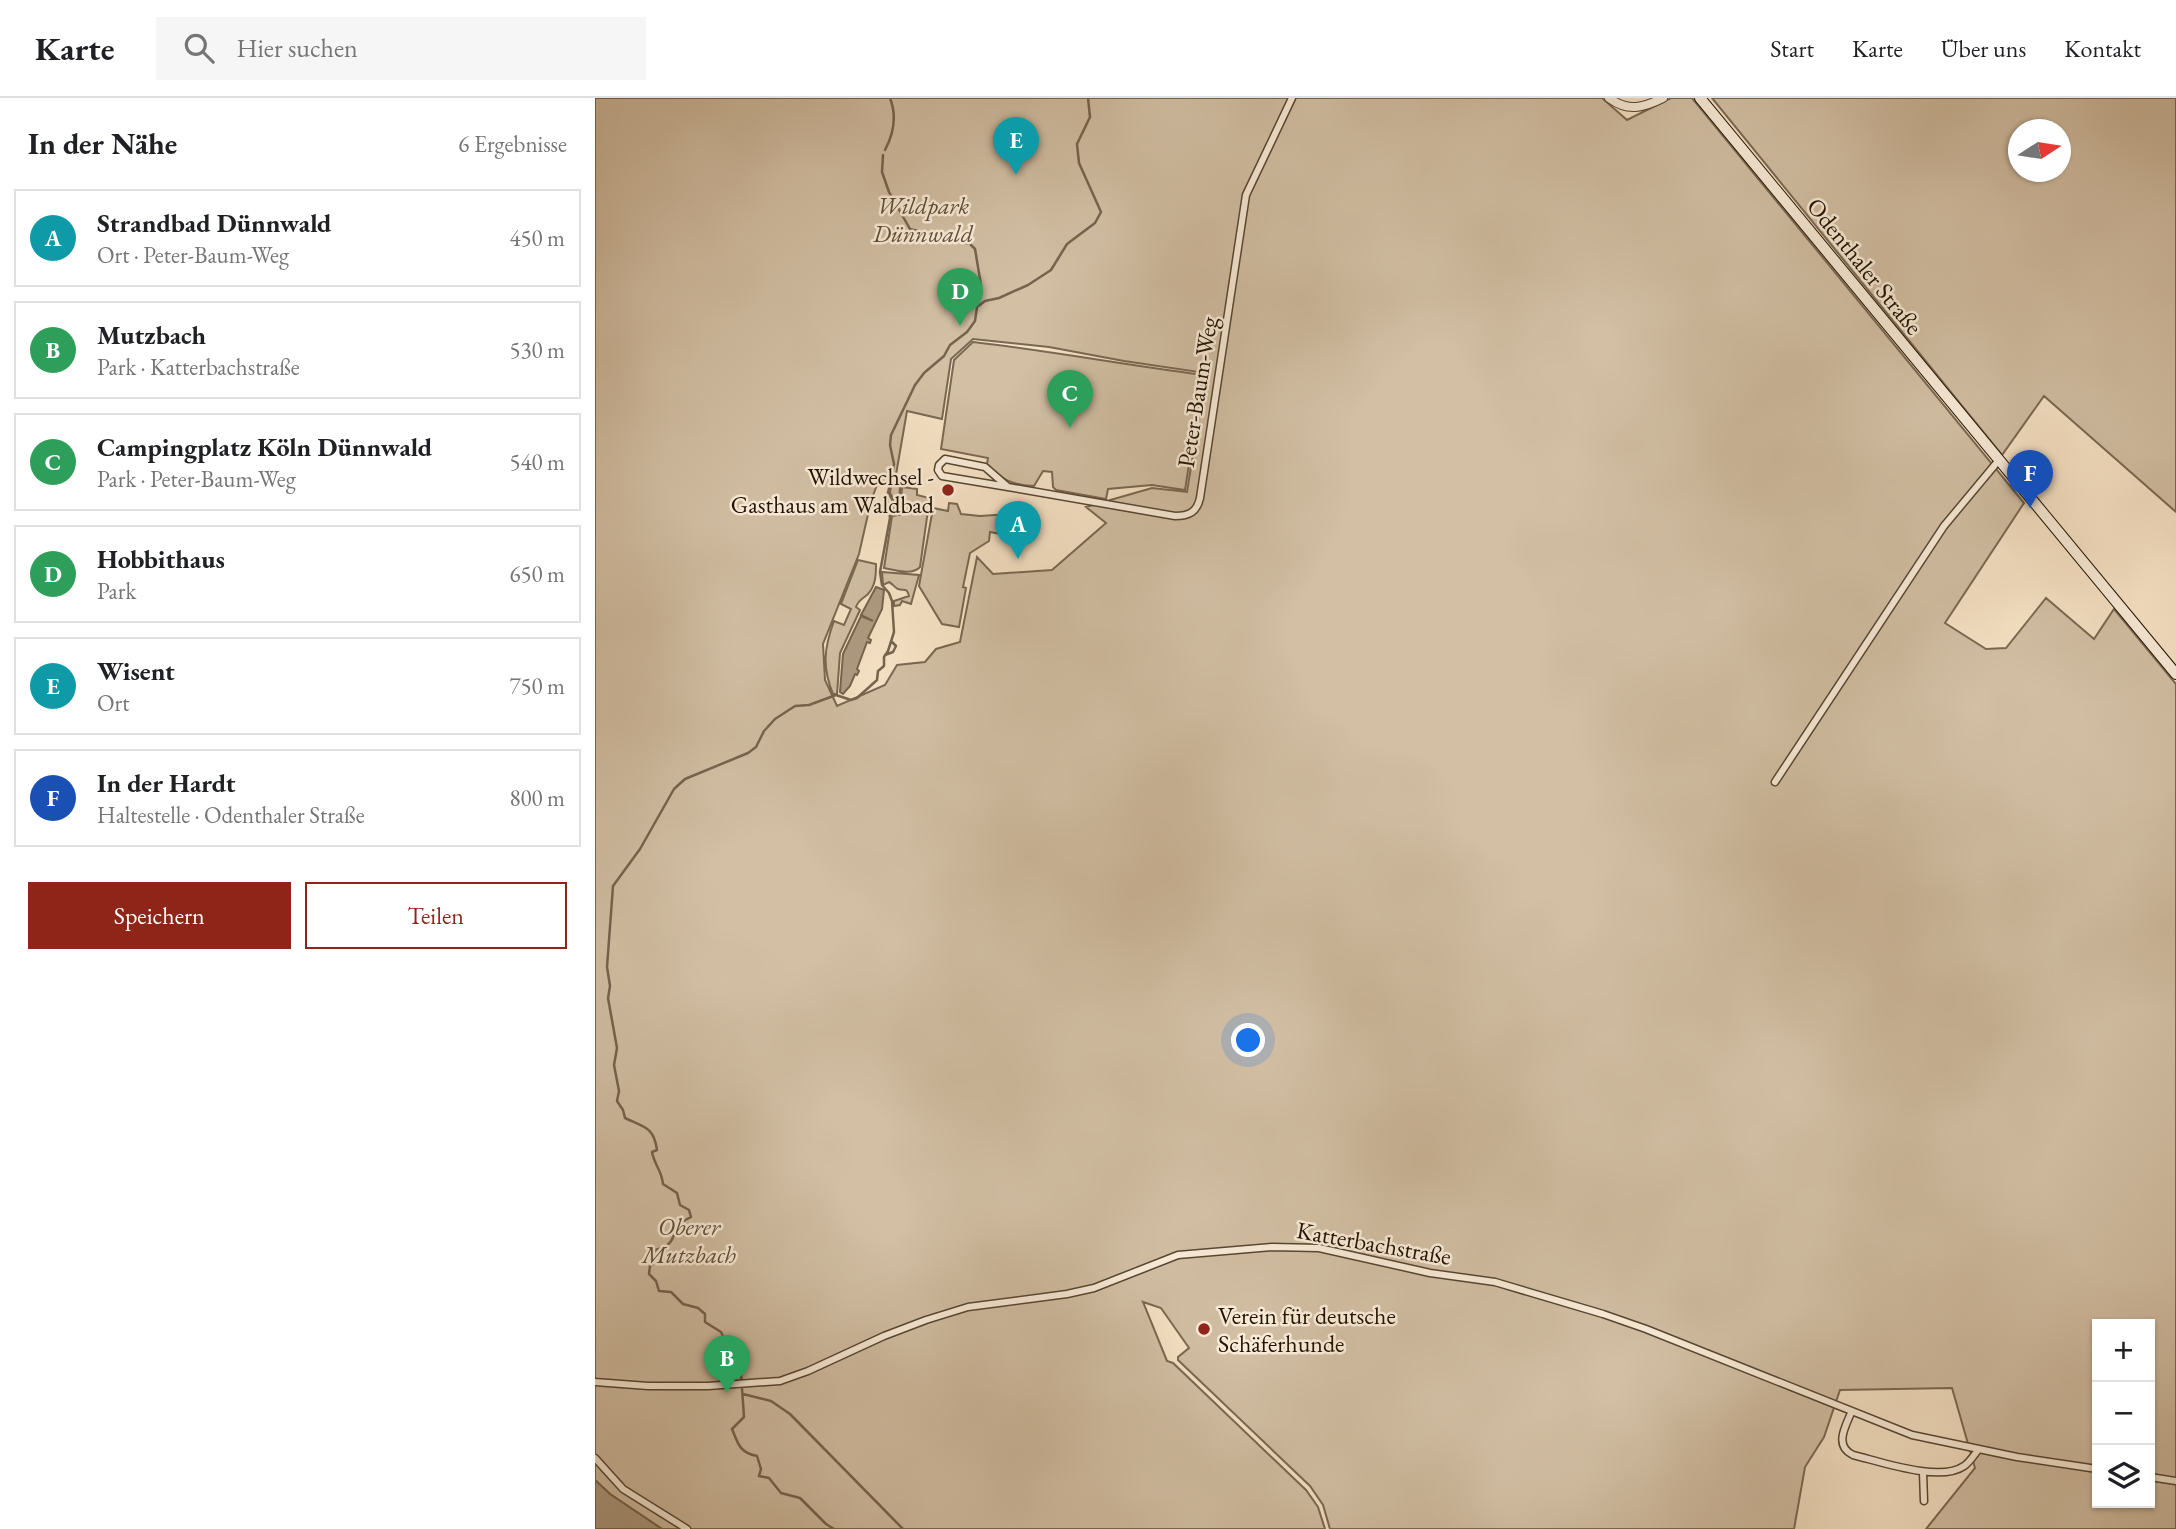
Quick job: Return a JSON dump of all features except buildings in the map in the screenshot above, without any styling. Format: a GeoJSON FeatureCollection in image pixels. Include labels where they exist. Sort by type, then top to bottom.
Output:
{"type":"FeatureCollection","features":[{"type":"Feature","properties":{"kind":"main road","name":"Odenthaler Straße"},"geometry":{"type":"LineString","coordinates":[[1700,98],[2176,674]]}},
{"type":"Feature","properties":{"kind":"street","name":"Peter-Baum-Weg"},"geometry":{"type":"LineString","coordinates":[[1008,487],[985,467],[945,459],[939,465],[938,470],[942,476],[1175,516],[1190,514],[1196,509],[1200,498],[1246,195],[1292,98]]}},
{"type":"Feature","properties":{"kind":"street"},"geometry":{"type":"LineString","coordinates":[[1609,98],[1622,107],[1631,109],[1641,108],[1663,98]]}},
{"type":"Feature","properties":{"kind":"street"},"geometry":{"type":"LineString","coordinates":[[1775,782],[1944,526],[1999,460]]}},
{"type":"Feature","properties":{"kind":"street","name":"Katterbachstraße"},"geometry":{"type":"LineString","coordinates":[[595,1382],[648,1386],[729,1386],[780,1381],[884,1336],[968,1307],[1094,1288],[1178,1255],[1272,1247],[1319,1248],[1430,1273],[1495,1282],[1562,1302],[1646,1329],[1851,1413],[1912,1435],[1978,1450],[2092,1468]]}},
{"type":"Feature","properties":{"kind":"street"},"geometry":{"type":"LineString","coordinates":[[1851,1413],[1844,1428],[1842,1442],[1847,1452],[1923,1472],[1957,1470],[1966,1465],[1978,1450]]}},
{"type":"Feature","properties":{"kind":"street"},"geometry":{"type":"LineString","coordinates":[[595,1458],[623,1489],[687,1529]]}},
{"type":"Feature","properties":{"kind":"street"},"geometry":{"type":"LineString","coordinates":[[1923,1472],[1924,1501]]}},
{"type":"Feature","properties":{"kind":"street"},"geometry":{"type":"LineString","coordinates":[[2155,1478],[2176,1480]]}},
{"type":"Feature","properties":{"kind":"green space"},"geometry":{"type":"Polygon","coordinates":[[[595,98],[1602,98],[1627,120],[1671,98],[1692,98],[2024,503],[1945,623],[1986,649],[2006,648],[2046,598],[2094,639],[2114,609],[2176,684],[2176,1529],[1926,1529],[1975,1468],[1952,1388],[1840,1390],[1824,1437],[1805,1467],[1794,1529],[1330,1529],[1323,1505],[1310,1486],[1178,1360],[1189,1348],[1161,1308],[1143,1302],[1167,1361],[1173,1363],[1306,1490],[1318,1507],[1325,1529],[662,1529],[610,1494],[595,1480],[595,98]],[[973,339],[951,359],[942,419],[907,411],[894,486],[900,487],[898,512],[892,513],[896,503],[890,493],[891,486],[877,485],[859,554],[823,644],[825,680],[837,706],[885,685],[897,665],[925,662],[936,649],[960,642],[977,557],[993,574],[1052,570],[1106,523],[1086,507],[1152,488],[1187,492],[1206,373],[1049,347],[973,339]]]}},
{"type":"Feature","properties":{"kind":"green space"},"geometry":{"type":"Polygon","coordinates":[[[1712,98],[2176,98],[2176,512],[2044,396],[2002,455],[1712,98]]]}},
{"type":"Feature","properties":{"kind":"green space"},"geometry":{"type":"Polygon","coordinates":[[[973,342],[1203,375],[1185,490],[1152,485],[1108,489],[1106,499],[1056,490],[1053,487],[1052,472],[1043,471],[1034,486],[1014,483],[1002,478],[992,469],[987,464],[988,458],[941,449],[954,360],[973,342]]]}},
{"type":"Feature","properties":{"kind":"green space"},"geometry":{"type":"Polygon","coordinates":[[[902,487],[917,489],[917,495],[929,498],[930,503],[925,507],[900,512],[902,487]]]}},
{"type":"Feature","properties":{"kind":"green space"},"geometry":{"type":"Polygon","coordinates":[[[949,503],[957,504],[961,514],[1010,514],[1014,519],[1011,524],[1007,524],[1006,535],[990,532],[989,541],[970,553],[959,627],[942,624],[919,586],[933,508],[948,511],[949,503]]]}},
{"type":"Feature","properties":{"kind":"green space"},"geometry":{"type":"Polygon","coordinates":[[[928,510],[920,567],[908,572],[884,568],[892,516],[928,510]]]}},
{"type":"Feature","properties":{"kind":"green space"},"geometry":{"type":"Polygon","coordinates":[[[858,560],[876,564],[875,579],[871,591],[856,607],[860,610],[840,653],[837,694],[833,694],[827,675],[826,649],[834,621],[844,625],[851,609],[841,604],[858,560]]]}},
{"type":"Feature","properties":{"kind":"green space"},"geometry":{"type":"Polygon","coordinates":[[[882,572],[919,575],[911,604],[902,601],[900,605],[894,606],[894,601],[909,596],[908,593],[889,582],[883,585],[882,572]]]}},
{"type":"Feature","properties":{"kind":"shaded area"},"geometry":{"type":"Polygon","coordinates":[[[876,587],[884,590],[882,609],[868,638],[871,640],[870,643],[867,642],[857,669],[859,671],[843,694],[840,692],[843,654],[861,616],[873,621],[861,615],[876,587]]]}},
{"type":"Feature","properties":{"kind":"shaded area"},"geometry":{"type":"Polygon","coordinates":[[[595,1480],[610,1494],[662,1529],[595,1529],[595,1480]]]}},
{"type":"Feature","properties":{"kind":"waterway"},"geometry":{"type":"LineString","coordinates":[[885,150],[893,124],[890,98]]}},
{"type":"Feature","properties":{"kind":"waterway"},"geometry":{"type":"LineString","coordinates":[[834,1529],[800,1498],[781,1493],[769,1478],[759,1476],[761,1469],[757,1456],[743,1450],[732,1429],[744,1417],[741,1374],[721,1332],[705,1322],[705,1314],[698,1308],[683,1304],[671,1292],[659,1291],[656,1281],[649,1274],[650,1266],[657,1261],[655,1250],[668,1245],[676,1225],[691,1217],[689,1210],[680,1205],[677,1193],[663,1184],[652,1152],[657,1150],[651,1132],[625,1118],[617,1101],[619,1091],[614,1065],[617,1048],[608,998],[610,986],[607,967],[613,886],[640,849],[674,789],[685,779],[748,753],[756,747],[764,731],[775,719],[795,706],[809,705],[836,695],[851,700],[877,680],[894,632],[892,601],[882,585],[880,572],[890,518],[887,498],[894,464],[891,435],[915,385],[924,373],[944,356],[950,345],[967,332],[975,321],[977,307],[985,301],[1028,285],[1051,270],[1067,244],[1095,223],[1101,212],[1079,163],[1077,144],[1090,117],[1088,98]]}},
{"type":"Feature","properties":{"kind":"waterway"},"geometry":{"type":"LineString","coordinates":[[883,155],[882,172],[889,192],[910,229],[970,244],[975,249],[981,285]]}},
{"type":"Feature","properties":{"kind":"waterway"},"geometry":{"type":"LineString","coordinates":[[888,492],[894,503],[890,509]]}},
{"type":"Feature","properties":{"kind":"waterway"},"geometry":{"type":"LineString","coordinates":[[885,655],[893,652],[896,646],[892,642]]}},
{"type":"Feature","properties":{"kind":"waterway"},"geometry":{"type":"LineString","coordinates":[[743,1394],[771,1401],[790,1414],[903,1529]]}},
{"type":"Feature","properties":{"kind":"place","name":"Wisent"},"geometry":{"type":"Point","coordinates":[1016,175]}},
{"type":"Feature","properties":{"kind":"place","name":"Hobbithaus"},"geometry":{"type":"Point","coordinates":[960,326]}},
{"type":"Feature","properties":{"kind":"place","name":"Campingplatz Köln Dünnwald"},"geometry":{"type":"Point","coordinates":[1070,428]}},
{"type":"Feature","properties":{"kind":"place","name":"Wildwechsel - Gasthaus am Waldbad"},"geometry":{"type":"Point","coordinates":[948,490]}},
{"type":"Feature","properties":{"kind":"place","name":"In der Hardt"},"geometry":{"type":"Point","coordinates":[2030,508]}},
{"type":"Feature","properties":{"kind":"place","name":"Strandbad Dünnwald"},"geometry":{"type":"Point","coordinates":[1018,559]}},
{"type":"Feature","properties":{"kind":"place","name":"Verein für deutsche Schäferhunde"},"geometry":{"type":"Point","coordinates":[1204,1329]}},
{"type":"Feature","properties":{"kind":"place","name":"Mutzbach"},"geometry":{"type":"Point","coordinates":[727,1393]}},
{"type":"Feature","properties":{"kind":"park label","name":"Wildpark Dünnwald"},"geometry":{"type":"Point","coordinates":[923,219]}},
{"type":"Feature","properties":{"kind":"park label","name":"Oberer Mutzbach"},"geometry":{"type":"Point","coordinates":[689,1240]}}]}
